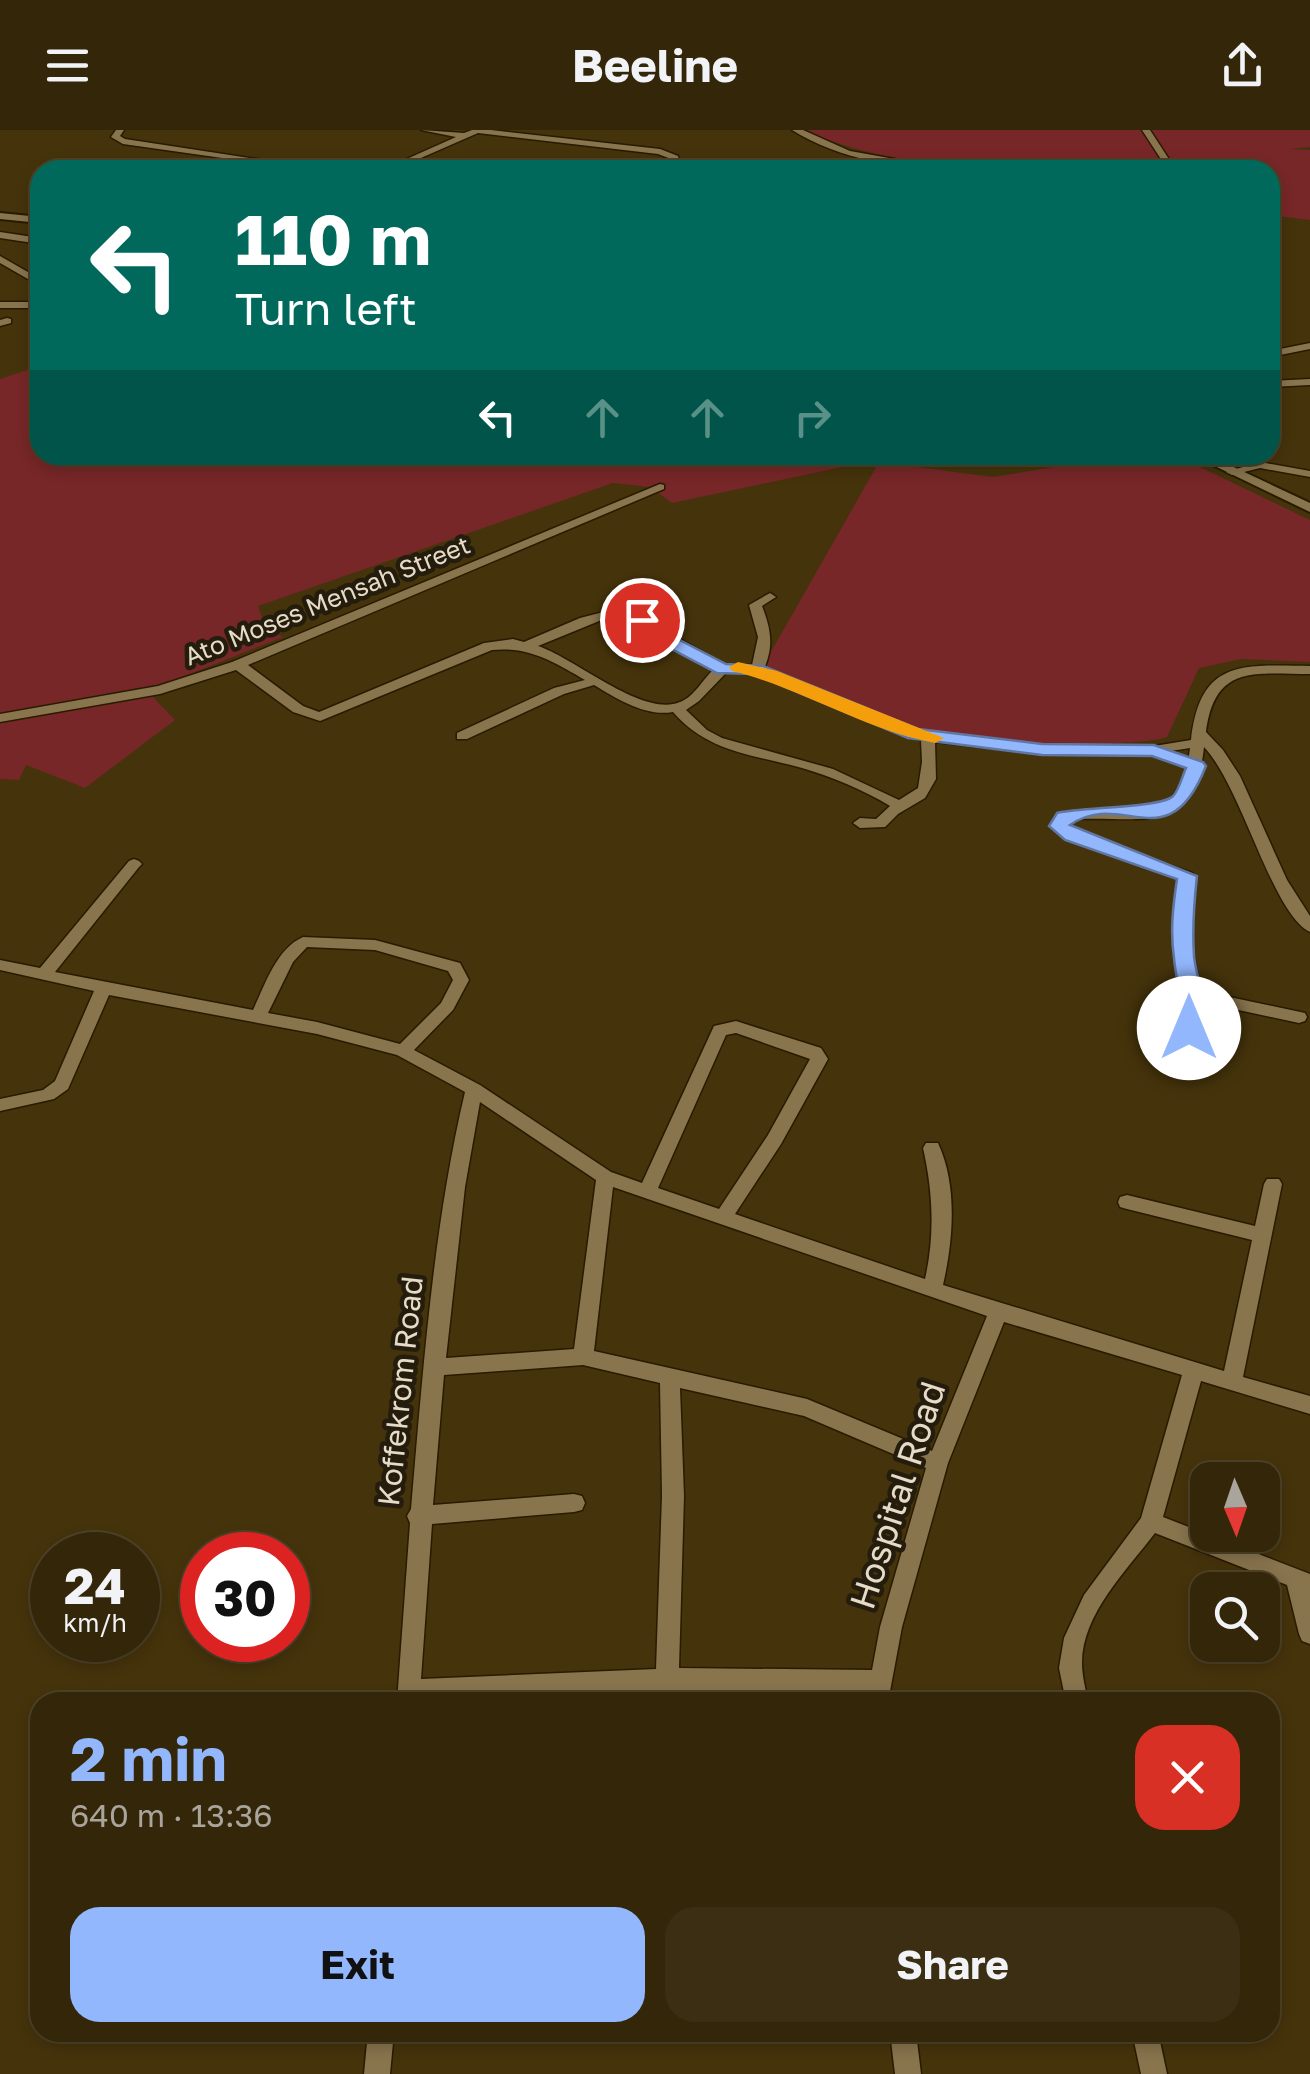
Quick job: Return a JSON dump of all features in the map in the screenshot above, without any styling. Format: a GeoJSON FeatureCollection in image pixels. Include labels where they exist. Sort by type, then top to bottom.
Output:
{"type":"FeatureCollection","features":[{"type":"Feature","properties":{"kind":"street"},"geometry":{"type":"LineString","coordinates":[[120,130],[115,137],[123,141],[255,160]]}},
{"type":"Feature","properties":{"kind":"street"},"geometry":{"type":"LineString","coordinates":[[425,130],[466,136]]}},
{"type":"Feature","properties":{"kind":"street"},"geometry":{"type":"LineString","coordinates":[[412,160],[479,130],[660,152],[676,160]]}},
{"type":"Feature","properties":{"kind":"street"},"geometry":{"type":"LineString","coordinates":[[796,130],[848,154],[887,160]]}},
{"type":"Feature","properties":{"kind":"street"},"geometry":{"type":"LineString","coordinates":[[1146,130],[1166,160]]}},
{"type":"Feature","properties":{"kind":"street"},"geometry":{"type":"LineString","coordinates":[[0,216],[30,219]]}},
{"type":"Feature","properties":{"kind":"street"},"geometry":{"type":"LineString","coordinates":[[2,236],[30,240]]}},
{"type":"Feature","properties":{"kind":"street"},"geometry":{"type":"LineString","coordinates":[[0,260],[30,277]]}},
{"type":"Feature","properties":{"kind":"street"},"geometry":{"type":"LineString","coordinates":[[0,305],[30,303]]}},
{"type":"Feature","properties":{"kind":"street"},"geometry":{"type":"LineString","coordinates":[[1280,352],[1310,346]]}},
{"type":"Feature","properties":{"kind":"street"},"geometry":{"type":"LineString","coordinates":[[1280,384],[1310,382]]}},
{"type":"Feature","properties":{"kind":"street"},"geometry":{"type":"LineString","coordinates":[[1218,465],[1310,508]]}},
{"type":"Feature","properties":{"kind":"street"},"geometry":{"type":"LineString","coordinates":[[1232,472],[1260,465],[1310,474]]}},
{"type":"Feature","properties":{"kind":"street","name":"Ato Moses Mensah Street"},"geometry":{"type":"LineString","coordinates":[[0,718],[160,690],[237,665],[660,487]]}},
{"type":"Feature","properties":{"kind":"street"},"geometry":{"type":"LineString","coordinates":[[757,669],[767,639],[766,625],[755,605],[770,597]]}},
{"type":"Feature","properties":{"kind":"street"},"geometry":{"type":"LineString","coordinates":[[528,645],[620,612],[639,618],[666,640],[723,669],[757,669],[928,737],[1042,750],[1154,750],[1198,738]]}},
{"type":"Feature","properties":{"kind":"street"},"geometry":{"type":"LineString","coordinates":[[237,665],[254,671],[304,711],[320,716],[502,642],[528,645],[642,702],[678,708],[717,742],[807,766],[863,786],[902,807]]}},
{"type":"Feature","properties":{"kind":"street"},"geometry":{"type":"LineString","coordinates":[[678,708],[691,701],[708,678],[723,669]]}},
{"type":"Feature","properties":{"kind":"street"},"geometry":{"type":"LineString","coordinates":[[1174,1070],[1189,1028],[1194,995],[1182,943],[1188,876],[1072,836],[1059,826],[1064,818],[1091,811],[1166,810],[1184,797],[1196,766],[1198,738],[1209,696],[1228,676],[1310,670]]}},
{"type":"Feature","properties":{"kind":"street"},"geometry":{"type":"LineString","coordinates":[[462,736],[559,691],[595,681]]}},
{"type":"Feature","properties":{"kind":"street"},"geometry":{"type":"LineString","coordinates":[[860,823],[880,824],[927,788],[928,737]]}},
{"type":"Feature","properties":{"kind":"street"},"geometry":{"type":"LineString","coordinates":[[1198,738],[1226,759],[1264,846],[1310,927]]}},
{"type":"Feature","properties":{"kind":"street"},"geometry":{"type":"LineString","coordinates":[[1154,750],[1196,766]]}},
{"type":"Feature","properties":{"kind":"street"},"geometry":{"type":"LineString","coordinates":[[43,975],[134,864]]}},
{"type":"Feature","properties":{"kind":"street"},"geometry":{"type":"LineString","coordinates":[[258,1017],[286,959],[303,942],[376,944],[454,967],[462,980],[455,996],[403,1050]]}},
{"type":"Feature","properties":{"kind":"street"},"geometry":{"type":"LineString","coordinates":[[0,965],[403,1050],[474,1089],[604,1177],[998,1312],[1310,1405]]}},
{"type":"Feature","properties":{"kind":"street"},"geometry":{"type":"LineString","coordinates":[[0,1106],[48,1095],[62,1085],[104,988]]}},
{"type":"Feature","properties":{"kind":"street"},"geometry":{"type":"LineString","coordinates":[[1194,995],[1298,1017]]}},
{"type":"Feature","properties":{"kind":"street"},"geometry":{"type":"LineString","coordinates":[[647,1192],[720,1030],[736,1027],[815,1052],[819,1059],[776,1139],[723,1218]]}},
{"type":"Feature","properties":{"kind":"street","name":"Koffekrom Road"},"geometry":{"type":"LineString","coordinates":[[408,1692],[418,1516],[434,1367],[462,1136],[474,1089]]}},
{"type":"Feature","properties":{"kind":"street"},"geometry":{"type":"LineString","coordinates":[[932,1148],[944,1208],[941,1256],[933,1289]]}},
{"type":"Feature","properties":{"kind":"street"},"geometry":{"type":"LineString","coordinates":[[583,1356],[604,1177]]}},
{"type":"Feature","properties":{"kind":"street"},"geometry":{"type":"LineString","coordinates":[[1232,1383],[1272,1184]]}},
{"type":"Feature","properties":{"kind":"street"},"geometry":{"type":"LineString","coordinates":[[1128,1202],[1261,1235]]}},
{"type":"Feature","properties":{"kind":"street","name":"Hospital Road"},"geometry":{"type":"LineString","coordinates":[[878,1692],[938,1463],[998,1312]]}},
{"type":"Feature","properties":{"kind":"street"},"geometry":{"type":"LineString","coordinates":[[434,1367],[583,1356],[807,1408],[938,1463]]}},
{"type":"Feature","properties":{"kind":"street"},"geometry":{"type":"LineString","coordinates":[[1075,1692],[1070,1663],[1075,1640],[1102,1590],[1150,1522],[1194,1373]]}},
{"type":"Feature","properties":{"kind":"street"},"geometry":{"type":"LineString","coordinates":[[667,1679],[673,1496],[670,1378]]}},
{"type":"Feature","properties":{"kind":"street"},"geometry":{"type":"LineString","coordinates":[[418,1516],[574,1503]]}},
{"type":"Feature","properties":{"kind":"street"},"geometry":{"type":"LineString","coordinates":[[1150,1522],[1303,1582],[1310,1634]]}},
{"type":"Feature","properties":{"kind":"street"},"geometry":{"type":"LineString","coordinates":[[480,1692],[667,1679],[878,1692]]}},
{"type":"Feature","properties":{"kind":"street"},"geometry":{"type":"LineString","coordinates":[[378,2074],[381,2042]]}},
{"type":"Feature","properties":{"kind":"street"},"geometry":{"type":"LineString","coordinates":[[904,2042],[908,2074]]}},
{"type":"Feature","properties":{"kind":"street"},"geometry":{"type":"LineString","coordinates":[[1147,2042],[1154,2074]]}},
{"type":"Feature","properties":{"kind":"shaded area"},"geometry":{"type":"Polygon","coordinates":[[[802,130],[1310,130],[1310,147],[1289,149],[1310,150],[1310,220],[1280,216],[1280,160],[905,160],[802,130]]]}},
{"type":"Feature","properties":{"kind":"shaded area"},"geometry":{"type":"Polygon","coordinates":[[[30,369],[30,465],[852,465],[672,503],[650,487],[613,483],[258,606],[265,627],[283,637],[155,688],[0,715],[0,379],[30,369]]]}},
{"type":"Feature","properties":{"kind":"shaded area"},"geometry":{"type":"Polygon","coordinates":[[[877,465],[993,477],[1066,465],[1196,465],[1310,520],[1310,662],[1241,659],[1199,668],[1167,737],[1081,744],[1000,742],[913,731],[763,666],[877,465]]]}},
{"type":"Feature","properties":{"kind":"shaded area"},"geometry":{"type":"Polygon","coordinates":[[[152,696],[175,720],[85,788],[26,765],[19,780],[0,779],[0,721],[152,696]]]}},
{"type":"Feature","properties":{"kind":"slow traffic"},"geometry":{"type":"LineString","coordinates":[[738,667],[771,674],[907,732],[935,738]]}},
{"type":"Feature","properties":{"kind":"route"},"geometry":{"type":"LineString","coordinates":[[642,620],[666,640],[723,669],[757,669],[914,734],[1042,750],[1154,750],[1196,766],[1184,797],[1166,810],[1150,814],[1091,811],[1064,818],[1059,826],[1072,836],[1178,869],[1188,876],[1182,918],[1184,962],[1194,995],[1189,1028]]}}]}
